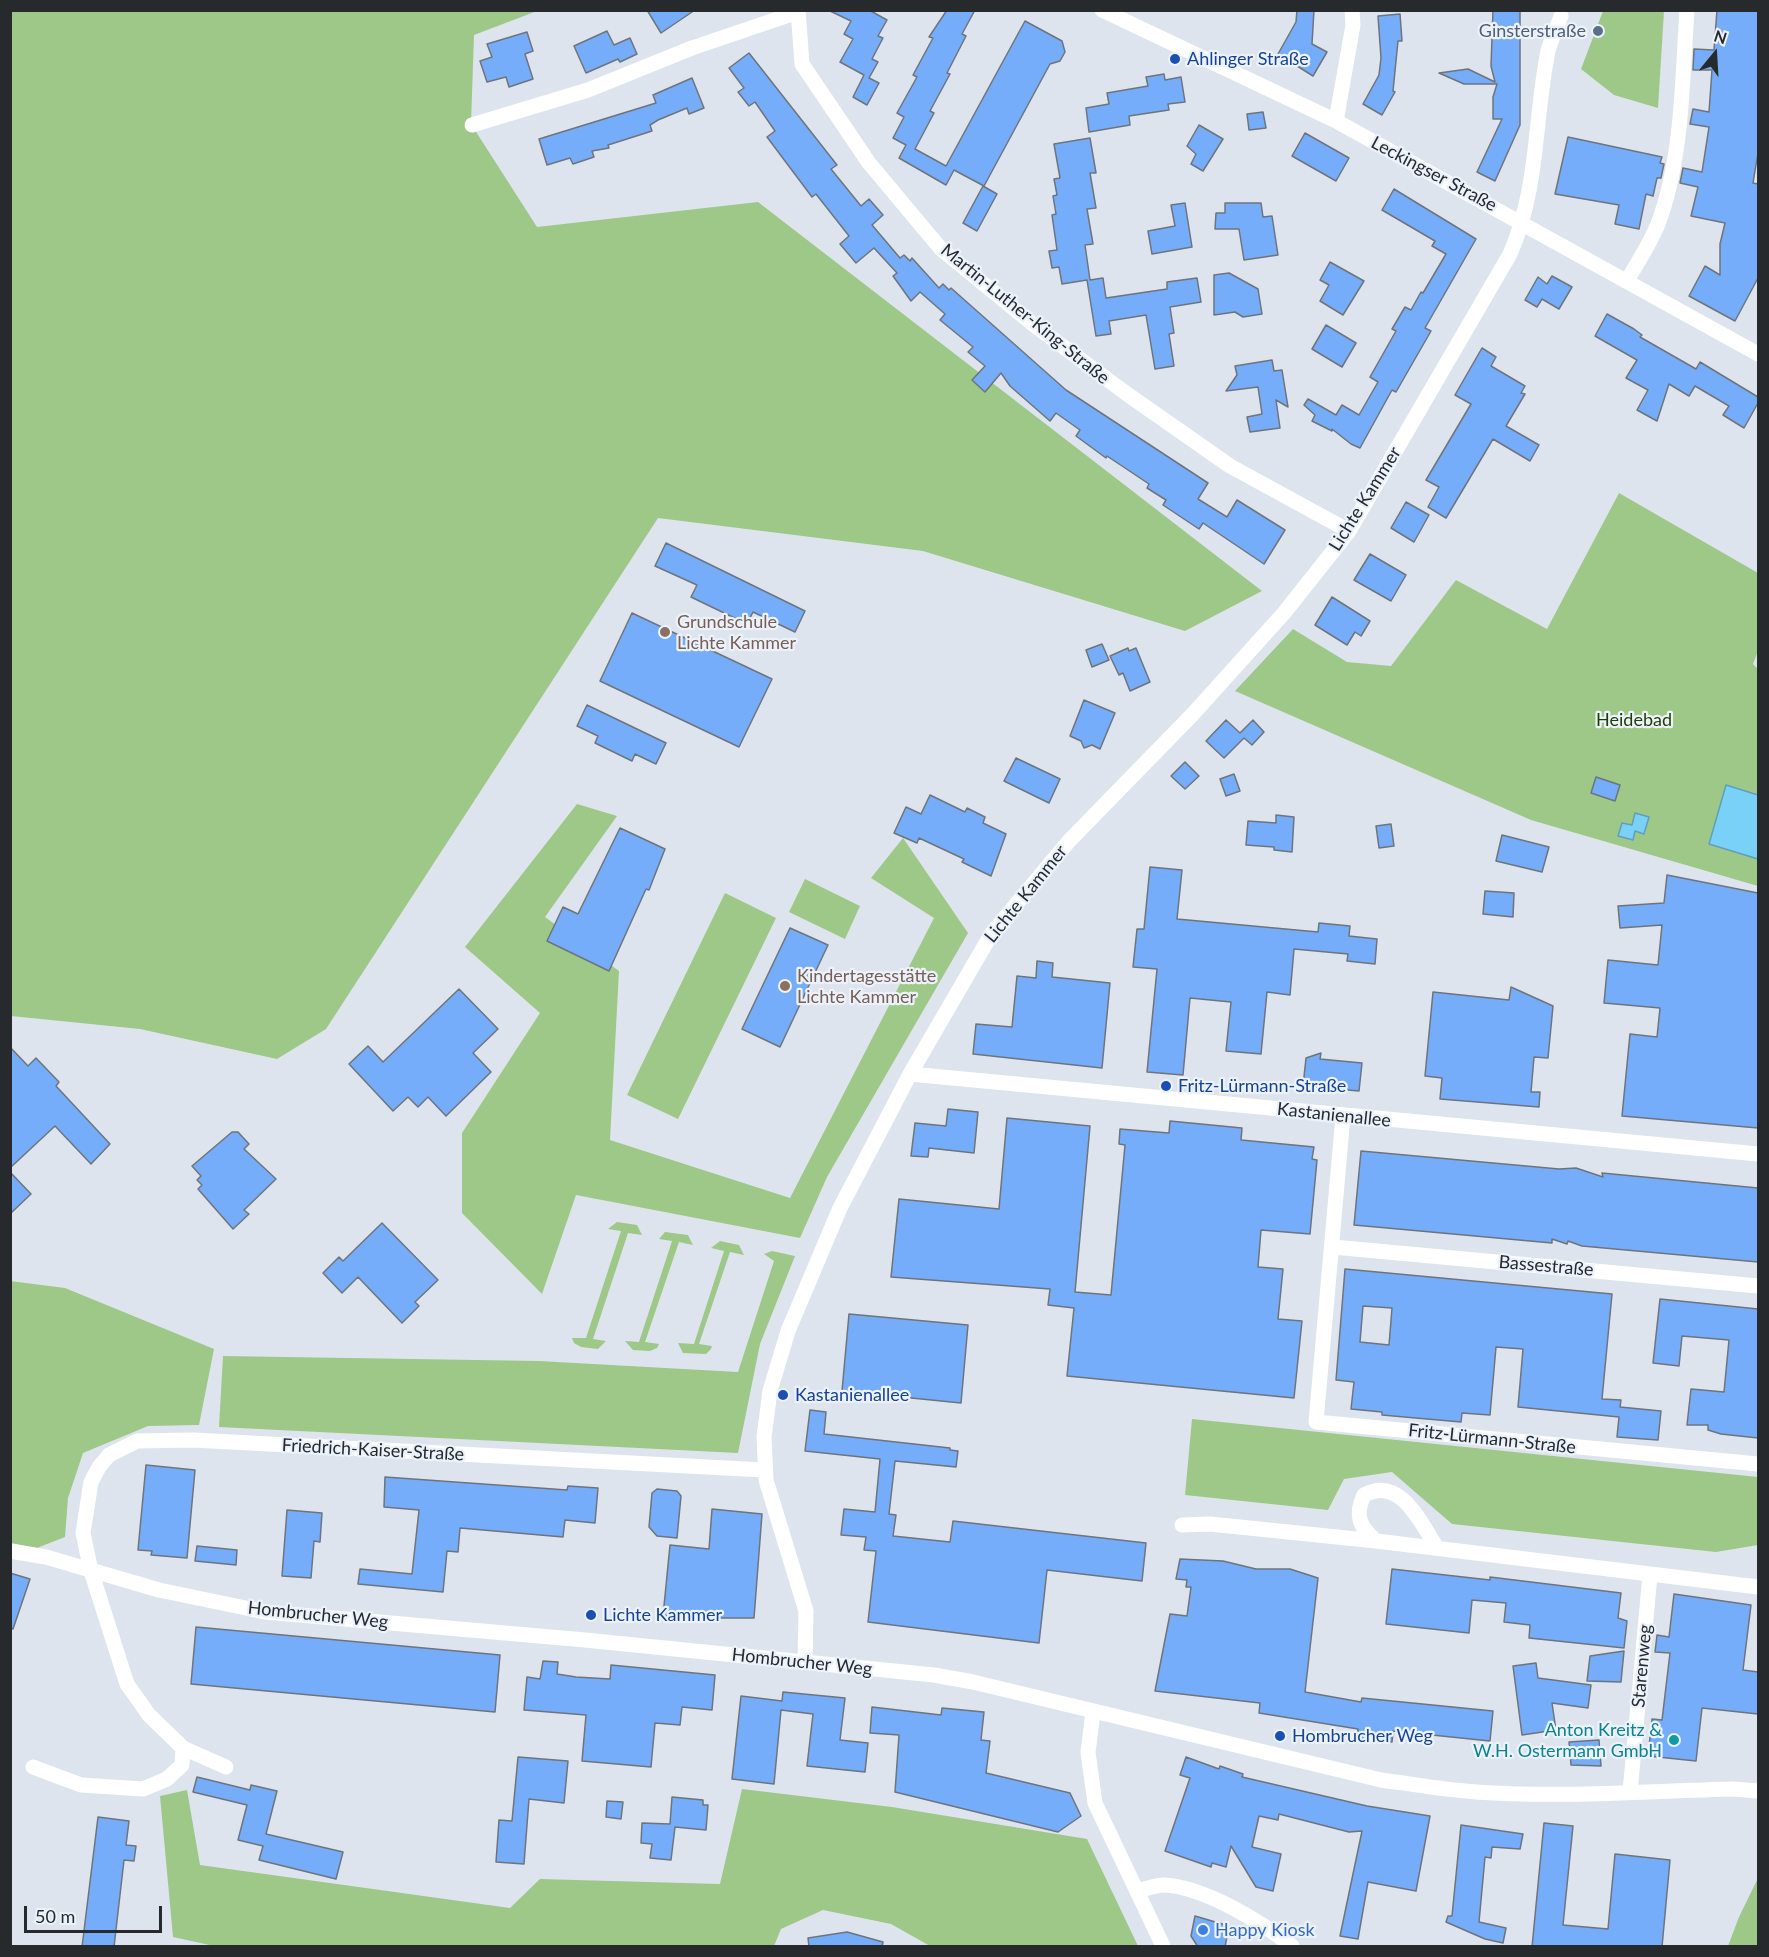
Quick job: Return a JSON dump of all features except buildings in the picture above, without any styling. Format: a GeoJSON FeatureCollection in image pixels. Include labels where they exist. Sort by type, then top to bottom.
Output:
{"type":"FeatureCollection","features":[{"type":"Feature","properties":{"kind":"street","name":"Leckingser Straße"},"geometry":{"type":"LineString","coordinates":[[1102,10],[1336,121],[1758,354]]}},
{"type":"Feature","properties":{"kind":"street"},"geometry":{"type":"LineString","coordinates":[[1336,121],[1353,25],[1352,10]]}},
{"type":"Feature","properties":{"kind":"street"},"geometry":{"type":"LineString","coordinates":[[1627,281],[1656,228],[1674,162],[1682,102],[1688,10]]}},
{"type":"Feature","properties":{"kind":"street","name":"Martin-Luther-King-Straße"},"geometry":{"type":"LineString","coordinates":[[471,125],[588,90],[692,48],[798,11],[802,64],[869,163],[941,249],[1034,325],[1230,466],[1349,531]]}},
{"type":"Feature","properties":{"kind":"street"},"geometry":{"type":"LineString","coordinates":[[1523,224],[1538,142],[1548,50],[1561,16]]}},
{"type":"Feature","properties":{"kind":"street","name":"Lichte Kammer"},"geometry":{"type":"LineString","coordinates":[[805,1662],[806,1611],[774,1511],[764,1470],[764,1437],[770,1391],[788,1331],[840,1208],[910,1074],[992,933],[1069,841],[1192,715],[1284,613],[1349,531],[1510,254],[1523,224]]}},
{"type":"Feature","properties":{"kind":"street","name":"Kastanienallee"},"geometry":{"type":"LineString","coordinates":[[910,1074],[1758,1155]]}},
{"type":"Feature","properties":{"kind":"street","name":"Fritz-Lürmann-Straße"},"geometry":{"type":"LineString","coordinates":[[1343,1116],[1316,1422],[1758,1464]]}},
{"type":"Feature","properties":{"kind":"street","name":"Bassestraße"},"geometry":{"type":"LineString","coordinates":[[1333,1246],[1758,1286]]}},
{"type":"Feature","properties":{"kind":"street","name":"Friedrich-Kaiser-Straße"},"geometry":{"type":"LineString","coordinates":[[91,1571],[83,1533],[91,1482],[109,1455],[137,1441],[193,1440],[764,1470]]}},
{"type":"Feature","properties":{"kind":"street"},"geometry":{"type":"LineString","coordinates":[[1376,1541],[1363,1530],[1358,1516],[1364,1495],[1376,1489],[1394,1492],[1404,1500],[1437,1548]]}},
{"type":"Feature","properties":{"kind":"street"},"geometry":{"type":"LineString","coordinates":[[1182,1525],[1210,1524],[1376,1541],[1758,1587]]}},
{"type":"Feature","properties":{"kind":"street","name":"Hombrucher Weg"},"geometry":{"type":"LineString","coordinates":[[10,1551],[46,1557],[159,1590],[265,1612],[934,1675],[974,1682],[1391,1781],[1474,1792],[1758,1791]]}},
{"type":"Feature","properties":{"kind":"street"},"geometry":{"type":"LineString","coordinates":[[91,1571],[127,1684],[149,1715],[183,1749],[226,1767]]}},
{"type":"Feature","properties":{"kind":"street","name":"Starenweg"},"geometry":{"type":"LineString","coordinates":[[1630,1792],[1650,1575]]}},
{"type":"Feature","properties":{"kind":"street"},"geometry":{"type":"LineString","coordinates":[[1093,1712],[1088,1752],[1095,1803],[1162,1947]]}},
{"type":"Feature","properties":{"kind":"street"},"geometry":{"type":"LineString","coordinates":[[33,1767],[81,1785],[143,1789],[167,1779],[182,1764],[183,1749]]}},
{"type":"Feature","properties":{"kind":"street"},"geometry":{"type":"LineString","coordinates":[[1137,1891],[1164,1885],[1198,1895],[1262,1923],[1292,1947]]}},
{"type":"Feature","properties":{"kind":"green space"},"geometry":{"type":"Polygon","coordinates":[[[10,11],[537,11],[474,35],[471,124],[537,227],[758,202],[1262,591],[1185,631],[923,551],[658,518],[326,1029],[277,1059],[140,1029],[11,1016],[10,11]]]}},
{"type":"Feature","properties":{"kind":"green space"},"geometry":{"type":"Polygon","coordinates":[[[1603,11],[1664,11],[1658,108],[1614,95],[1581,69],[1603,11]]]}},
{"type":"Feature","properties":{"kind":"green space","name":"Heidebad"},"geometry":{"type":"Polygon","coordinates":[[[1619,493],[1758,573],[1758,651],[1753,664],[1758,669],[1758,886],[1531,820],[1235,691],[1293,629],[1347,662],[1391,666],[1456,580],[1547,629],[1619,493]]]}},
{"type":"Feature","properties":{"kind":"green space"},"geometry":{"type":"Polygon","coordinates":[[[577,804],[617,816],[545,917],[619,971],[610,1140],[790,1198],[934,918],[871,878],[903,838],[968,933],[827,1177],[800,1238],[576,1195],[542,1294],[462,1213],[462,1133],[540,1013],[465,947],[577,804]]]}},
{"type":"Feature","properties":{"kind":"green space"},"geometry":{"type":"Polygon","coordinates":[[[805,879],[860,906],[845,939],[789,912],[805,879]]]}},
{"type":"Feature","properties":{"kind":"green space"},"geometry":{"type":"Polygon","coordinates":[[[725,893],[776,918],[678,1119],[627,1095],[725,893]]]}},
{"type":"Feature","properties":{"kind":"green space"},"geometry":{"type":"Polygon","coordinates":[[[617,1222],[637,1225],[642,1235],[628,1233],[593,1339],[606,1341],[598,1349],[581,1347],[574,1343],[572,1338],[586,1338],[621,1231],[608,1229],[617,1222]]]}},
{"type":"Feature","properties":{"kind":"green space"},"geometry":{"type":"Polygon","coordinates":[[[665,1232],[688,1235],[693,1245],[679,1242],[645,1342],[659,1344],[657,1348],[650,1351],[633,1350],[625,1341],[639,1342],[672,1241],[659,1239],[665,1232]]]}},
{"type":"Feature","properties":{"kind":"green space"},"geometry":{"type":"Polygon","coordinates":[[[720,1241],[739,1245],[744,1255],[730,1252],[699,1344],[712,1346],[711,1349],[706,1354],[683,1353],[678,1343],[694,1344],[724,1251],[711,1248],[720,1241]]]}},
{"type":"Feature","properties":{"kind":"green space"},"geometry":{"type":"Polygon","coordinates":[[[772,1251],[795,1256],[760,1344],[738,1453],[219,1427],[223,1356],[539,1361],[738,1372],[774,1261],[764,1254],[772,1251]]]}},
{"type":"Feature","properties":{"kind":"green space"},"geometry":{"type":"Polygon","coordinates":[[[10,1281],[65,1288],[214,1349],[199,1425],[148,1426],[83,1453],[68,1498],[65,1537],[37,1548],[11,1543],[10,1281]]]}},
{"type":"Feature","properties":{"kind":"green space"},"geometry":{"type":"Polygon","coordinates":[[[1192,1419],[1758,1477],[1758,1545],[1716,1552],[1452,1524],[1392,1472],[1344,1479],[1328,1510],[1185,1495],[1192,1419]]]}},
{"type":"Feature","properties":{"kind":"green space"},"geometry":{"type":"Polygon","coordinates":[[[742,1789],[892,1807],[1087,1839],[1138,1946],[930,1946],[891,1924],[823,1910],[781,1929],[774,1946],[214,1946],[173,1937],[160,1796],[187,1790],[200,1865],[510,1908],[540,1879],[720,1884],[742,1789]]]}},
{"type":"Feature","properties":{"kind":"green space"},"geometry":{"type":"Polygon","coordinates":[[[1758,1878],[1758,1946],[1728,1946],[1739,1917],[1758,1878]]]}},
{"type":"Feature","properties":{"kind":"water"},"geometry":{"type":"Polygon","coordinates":[[[1726,785],[1758,795],[1758,859],[1709,844],[1726,785]]]}},
{"type":"Feature","properties":{"kind":"water"},"geometry":{"type":"Polygon","coordinates":[[[1635,813],[1649,817],[1644,834],[1635,831],[1633,840],[1618,836],[1622,823],[1632,825],[1635,813]]]}},
{"type":"Feature","properties":{"kind":"place","name":"Ginsterstraße"},"geometry":{"type":"Point","coordinates":[1598,31]}},
{"type":"Feature","properties":{"kind":"place","name":"Ahlinger Straße"},"geometry":{"type":"Point","coordinates":[1175,59]}},
{"type":"Feature","properties":{"kind":"place","name":"Grundschule Lichte Kammer"},"geometry":{"type":"Point","coordinates":[665,632]}},
{"type":"Feature","properties":{"kind":"place","name":"Kindertagesstätte Lichte Kammer"},"geometry":{"type":"Point","coordinates":[785,986]}},
{"type":"Feature","properties":{"kind":"place","name":"Fritz-Lürmann-Straße"},"geometry":{"type":"Point","coordinates":[1166,1086]}},
{"type":"Feature","properties":{"kind":"place","name":"Kastanienallee"},"geometry":{"type":"Point","coordinates":[783,1395]}},
{"type":"Feature","properties":{"kind":"place","name":"Lichte Kammer"},"geometry":{"type":"Point","coordinates":[591,1615]}},
{"type":"Feature","properties":{"kind":"place","name":"Hombrucher Weg"},"geometry":{"type":"Point","coordinates":[1280,1736]}},
{"type":"Feature","properties":{"kind":"place","name":"Anton Kreitz & W.H. Ostermann GmbH"},"geometry":{"type":"Point","coordinates":[1674,1740]}},
{"type":"Feature","properties":{"kind":"place","name":"Happy Kiosk"},"geometry":{"type":"Point","coordinates":[1203,1930]}}]}
